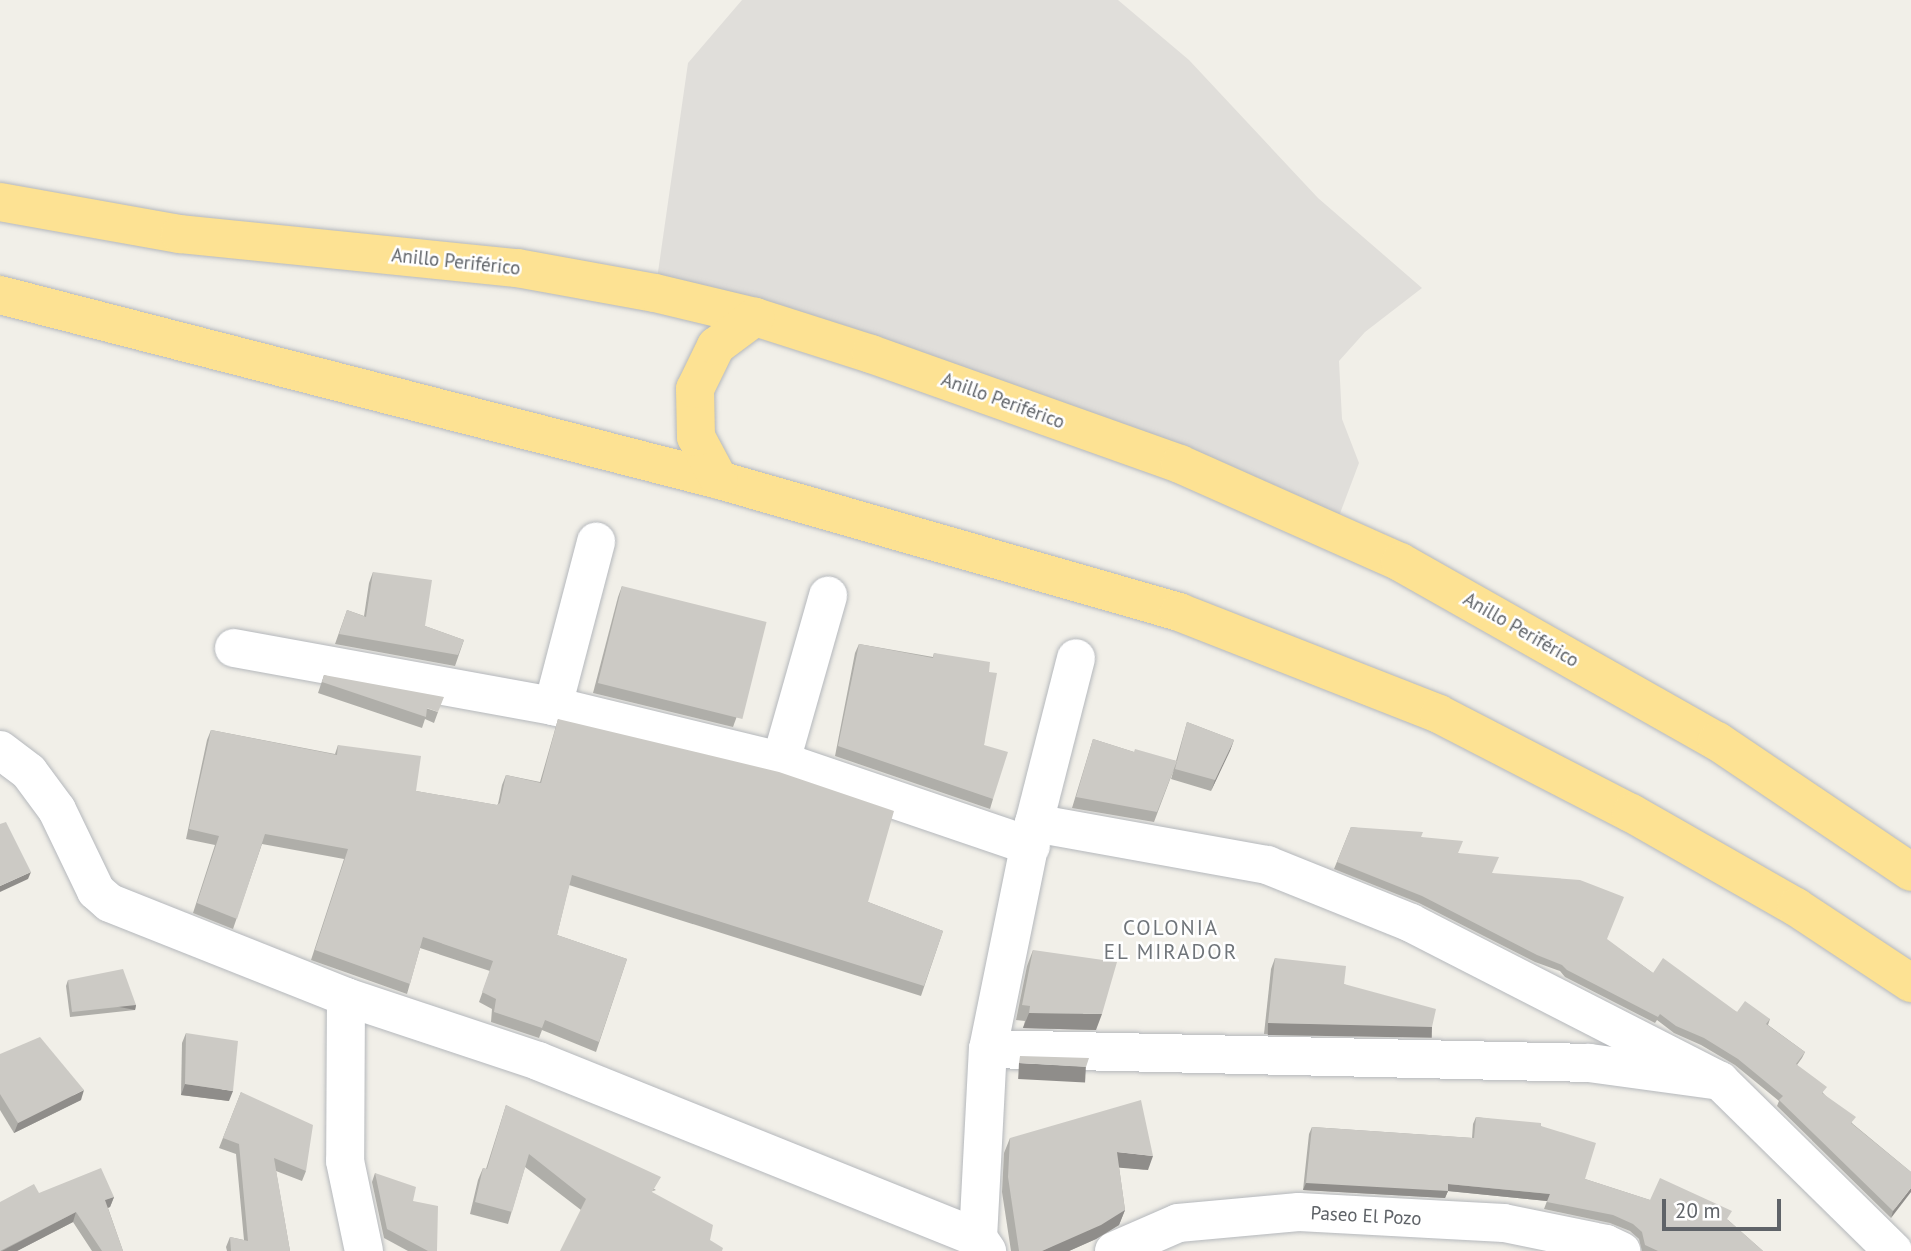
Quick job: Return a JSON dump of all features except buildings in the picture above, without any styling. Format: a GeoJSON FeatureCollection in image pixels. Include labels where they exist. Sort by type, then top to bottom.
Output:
{"type":"FeatureCollection","features":[{"type":"Feature","properties":{"kind":"highway","name":"Anillo Periférico"},"geometry":{"type":"LineString","coordinates":[[0,202],[180,234],[517,268],[655,293],[755,317],[871,354],[1180,464],[1400,562],[1717,741],[1911,873]]}},
{"type":"Feature","properties":{"kind":"highway"},"geometry":{"type":"LineString","coordinates":[[0,295],[719,480],[1179,612],[1439,714],[1655,826],[1797,907],[1911,983]]}},
{"type":"Feature","properties":{"kind":"highway"},"geometry":{"type":"LineString","coordinates":[[719,480],[695,437],[695,389],[716,346],[755,317]]}},
{"type":"Feature","properties":{"kind":"street"},"geometry":{"type":"LineString","coordinates":[[553,706],[596,542]]}},
{"type":"Feature","properties":{"kind":"street"},"geometry":{"type":"LineString","coordinates":[[781,761],[828,596]]}},
{"type":"Feature","properties":{"kind":"street"},"geometry":{"type":"LineString","coordinates":[[234,648],[553,706],[781,761],[1033,834],[1266,865],[1411,922],[1720,1082],[1893,1251]]}},
{"type":"Feature","properties":{"kind":"street"},"geometry":{"type":"LineString","coordinates":[[0,750],[29,772],[50,800],[96,891],[110,903],[346,997],[538,1061],[982,1244],[988,1049],[1033,834],[1076,658]]}},
{"type":"Feature","properties":{"kind":"street"},"geometry":{"type":"LineString","coordinates":[[346,997],[345,1161],[364,1251]]}},
{"type":"Feature","properties":{"kind":"street"},"geometry":{"type":"LineString","coordinates":[[988,1049],[1589,1063],[1720,1082]]}},
{"type":"Feature","properties":{"kind":"street","name":"Paseo El Pozo"},"geometry":{"type":"LineString","coordinates":[[1114,1251],[1178,1223],[1299,1212],[1504,1223],[1606,1244],[1621,1251]]}},
{"type":"Feature","properties":{"kind":"shaded area"},"geometry":{"type":"Polygon","coordinates":[[[742,0],[1118,0],[1189,60],[1318,198],[1422,288],[1365,332],[1339,361],[1342,419],[1359,463],[1333,532],[655,293],[688,63],[742,0]]]}},
{"type":"Feature","properties":{"kind":"district","name":"COLONIA EL MIRADOR"},"geometry":{"type":"Point","coordinates":[1171,940]}}]}
